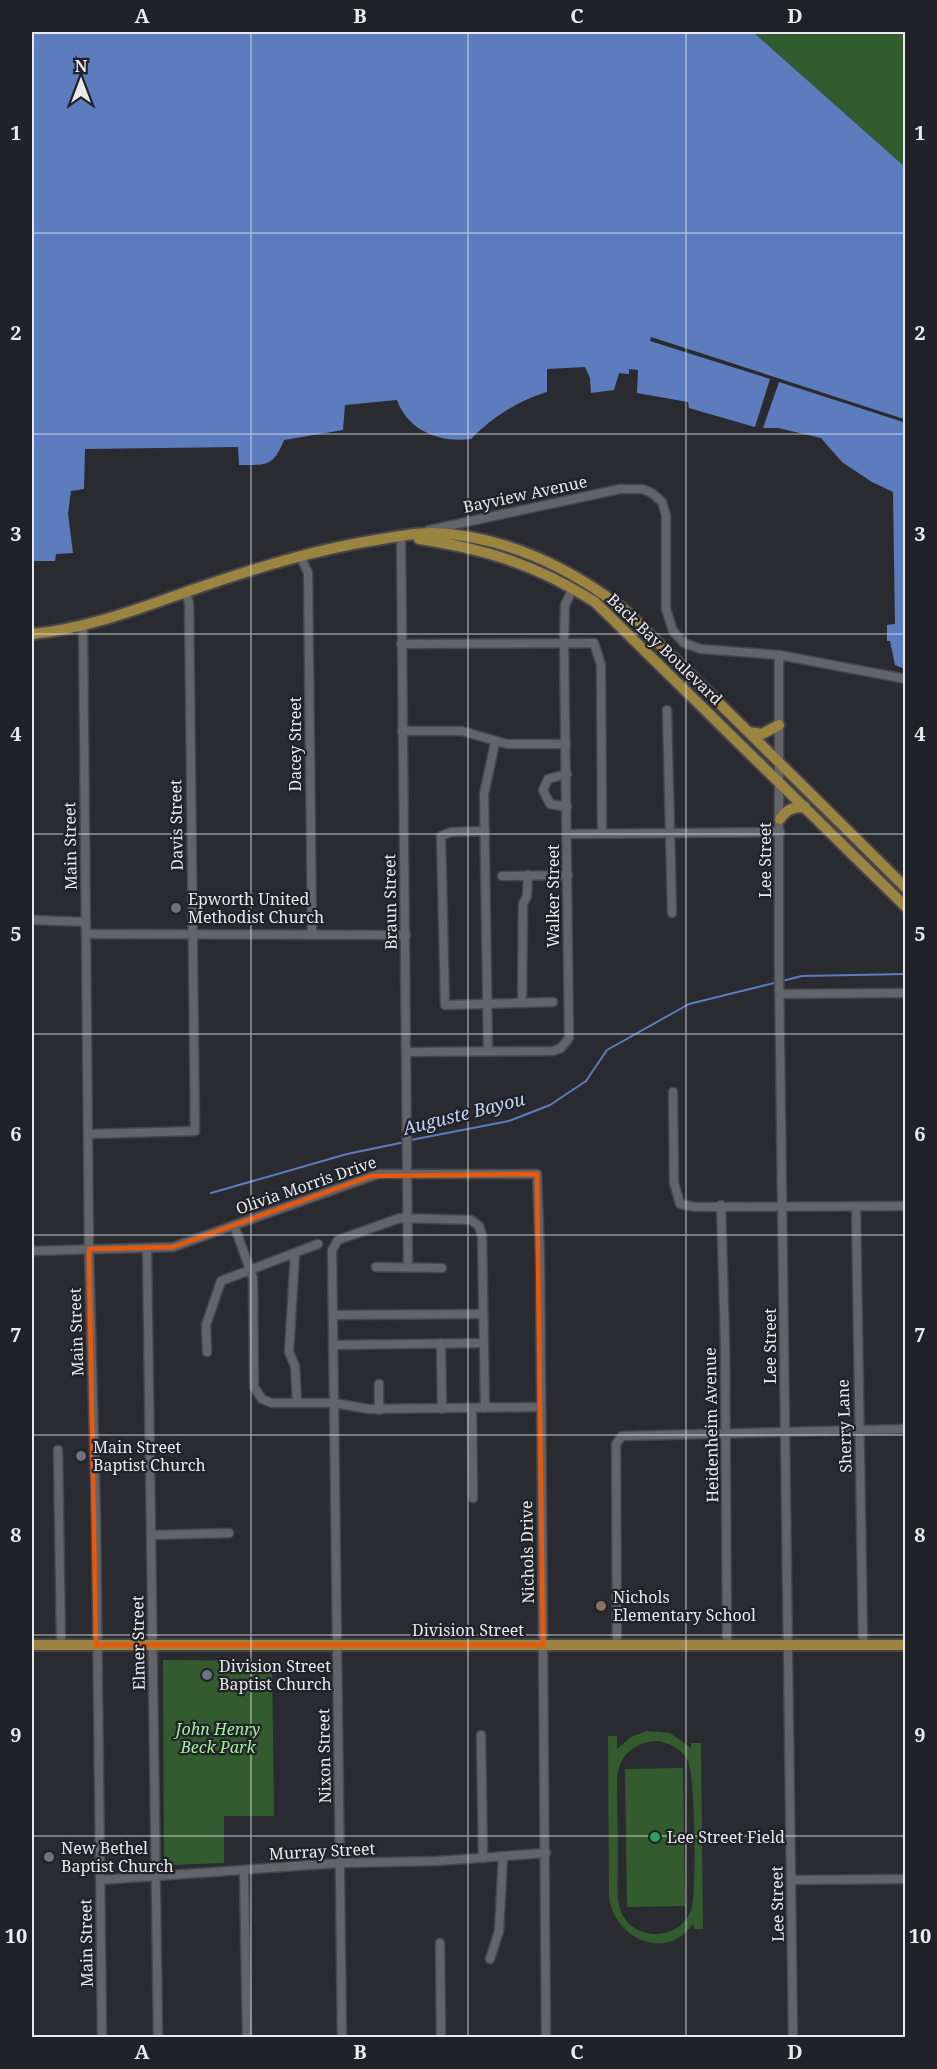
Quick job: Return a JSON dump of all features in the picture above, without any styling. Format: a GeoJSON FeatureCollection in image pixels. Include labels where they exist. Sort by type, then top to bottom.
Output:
{"type":"FeatureCollection","features":[{"type":"Feature","properties":{"kind":"main road","name":"Back Bay Boulevard"},"geometry":{"type":"LineString","coordinates":[[401,536],[431,533],[505,546],[556,565],[580,578],[627,612],[906,888]]}},
{"type":"Feature","properties":{"kind":"main road","name":"Bayview Avenue"},"geometry":{"type":"LineString","coordinates":[[32,634],[83,625],[300,555],[348,544],[401,536]]}},
{"type":"Feature","properties":{"kind":"main road","name":"Back Bay Boulevard"},"geometry":{"type":"LineString","coordinates":[[401,536],[506,557],[534,567],[595,602],[906,907]]}},
{"type":"Feature","properties":{"kind":"main road"},"geometry":{"type":"LineString","coordinates":[[749,732],[762,734],[779,725]]}},
{"type":"Feature","properties":{"kind":"main road"},"geometry":{"type":"LineString","coordinates":[[780,819],[786,811],[794,807],[805,807]]}},
{"type":"Feature","properties":{"kind":"main road","name":"Division Street"},"geometry":{"type":"LineString","coordinates":[[32,1645],[906,1645]]}},
{"type":"Feature","properties":{"kind":"street","name":"Bayview Avenue"},"geometry":{"type":"LineString","coordinates":[[401,536],[607,491],[642,489],[652,493],[662,502],[666,515],[666,609],[673,630],[684,643],[701,649],[779,655],[906,679]]}},
{"type":"Feature","properties":{"kind":"street","name":"Braun Street"},"geometry":{"type":"LineString","coordinates":[[401,536],[408,1267]]}},
{"type":"Feature","properties":{"kind":"street","name":"Dacey Street"},"geometry":{"type":"LineString","coordinates":[[300,555],[308,573],[312,935]]}},
{"type":"Feature","properties":{"kind":"street","name":"Walker Street"},"geometry":{"type":"LineString","coordinates":[[406,1052],[553,1051],[561,1048],[568,1038],[568,834],[564,642],[565,605],[573,588]]}},
{"type":"Feature","properties":{"kind":"street","name":"Davis Street"},"geometry":{"type":"LineString","coordinates":[[89,1134],[195,1131],[189,603],[186,592]]}},
{"type":"Feature","properties":{"kind":"street","name":"Main Street"},"geometry":{"type":"LineString","coordinates":[[83,625],[89,1134],[88,1249],[96,1520],[102,2037]]}},
{"type":"Feature","properties":{"kind":"street"},"geometry":{"type":"LineString","coordinates":[[401,644],[594,643],[600,658],[603,833]]}},
{"type":"Feature","properties":{"kind":"street","name":"Lee Street"},"geometry":{"type":"LineString","coordinates":[[779,655],[779,969],[790,1645],[793,2037]]}},
{"type":"Feature","properties":{"kind":"street"},"geometry":{"type":"LineString","coordinates":[[667,710],[672,913]]}},
{"type":"Feature","properties":{"kind":"street"},"geometry":{"type":"LineString","coordinates":[[402,731],[462,731],[495,743],[566,744]]}},
{"type":"Feature","properties":{"kind":"street"},"geometry":{"type":"LineString","coordinates":[[488,1051],[485,783],[495,743]]}},
{"type":"Feature","properties":{"kind":"street"},"geometry":{"type":"LineString","coordinates":[[567,774],[548,779],[543,790],[550,804],[567,807]]}},
{"type":"Feature","properties":{"kind":"street"},"geometry":{"type":"LineString","coordinates":[[485,831],[445,833],[440,841],[445,1005],[553,1002]]}},
{"type":"Feature","properties":{"kind":"street"},"geometry":{"type":"LineString","coordinates":[[568,834],[780,832]]}},
{"type":"Feature","properties":{"kind":"street"},"geometry":{"type":"LineString","coordinates":[[522,1003],[523,904],[527,896],[528,875]]}},
{"type":"Feature","properties":{"kind":"street"},"geometry":{"type":"LineString","coordinates":[[502,876],[567,875]]}},
{"type":"Feature","properties":{"kind":"street"},"geometry":{"type":"LineString","coordinates":[[32,920],[86,922]]}},
{"type":"Feature","properties":{"kind":"street"},"geometry":{"type":"LineString","coordinates":[[86,934],[406,935]]}},
{"type":"Feature","properties":{"kind":"street"},"geometry":{"type":"LineString","coordinates":[[780,992],[906,993]]}},
{"type":"Feature","properties":{"kind":"street"},"geometry":{"type":"LineString","coordinates":[[673,1092],[674,1183],[675,1195],[681,1204],[784,1207],[906,1206]]}},
{"type":"Feature","properties":{"kind":"street","name":"Olivia Morris Drive"},"geometry":{"type":"LineString","coordinates":[[32,1251],[173,1247],[371,1176],[406,1173],[537,1173]]}},
{"type":"Feature","properties":{"kind":"street","name":"Nichols Drive"},"geometry":{"type":"LineString","coordinates":[[537,1173],[546,1853],[546,2037]]}},
{"type":"Feature","properties":{"kind":"street","name":"Heidenheim Avenue"},"geometry":{"type":"LineString","coordinates":[[721,1205],[726,1433],[727,1645]]}},
{"type":"Feature","properties":{"kind":"street","name":"Sherry Lane"},"geometry":{"type":"LineString","coordinates":[[856,1206],[863,1645]]}},
{"type":"Feature","properties":{"kind":"street"},"geometry":{"type":"LineString","coordinates":[[408,1218],[471,1220],[478,1226],[482,1235],[485,1408]]}},
{"type":"Feature","properties":{"kind":"street","name":"Nixon Street"},"geometry":{"type":"LineString","coordinates":[[342,2037],[332,1250],[341,1238],[387,1222],[408,1218]]}},
{"type":"Feature","properties":{"kind":"street"},"geometry":{"type":"LineString","coordinates":[[234,1225],[254,1284],[254,1387],[261,1399],[272,1402],[334,1403],[380,1410],[541,1407]]}},
{"type":"Feature","properties":{"kind":"street"},"geometry":{"type":"LineString","coordinates":[[207,1352],[206,1325],[218,1285],[225,1278],[318,1244]]}},
{"type":"Feature","properties":{"kind":"street","name":"Elmer Street"},"geometry":{"type":"LineString","coordinates":[[147,1249],[146,1352],[151,1418],[158,2037]]}},
{"type":"Feature","properties":{"kind":"street"},"geometry":{"type":"LineString","coordinates":[[295,1252],[290,1352],[295,1366],[297,1402]]}},
{"type":"Feature","properties":{"kind":"street"},"geometry":{"type":"LineString","coordinates":[[376,1267],[442,1268]]}},
{"type":"Feature","properties":{"kind":"street"},"geometry":{"type":"LineString","coordinates":[[333,1315],[483,1314]]}},
{"type":"Feature","properties":{"kind":"street"},"geometry":{"type":"LineString","coordinates":[[441,1343],[442,1409]]}},
{"type":"Feature","properties":{"kind":"street"},"geometry":{"type":"LineString","coordinates":[[333,1345],[484,1343]]}},
{"type":"Feature","properties":{"kind":"street"},"geometry":{"type":"LineString","coordinates":[[379,1384],[380,1410]]}},
{"type":"Feature","properties":{"kind":"street"},"geometry":{"type":"LineString","coordinates":[[472,1409],[473,1498]]}},
{"type":"Feature","properties":{"kind":"street"},"geometry":{"type":"LineString","coordinates":[[616,1645],[616,1444],[618,1439],[628,1434],[906,1429]]}},
{"type":"Feature","properties":{"kind":"street"},"geometry":{"type":"LineString","coordinates":[[58,1450],[61,1645]]}},
{"type":"Feature","properties":{"kind":"street"},"geometry":{"type":"LineString","coordinates":[[152,1534],[229,1533]]}},
{"type":"Feature","properties":{"kind":"street"},"geometry":{"type":"LineString","coordinates":[[481,1735],[483,1858]]}},
{"type":"Feature","properties":{"kind":"street","name":"Murray Street"},"geometry":{"type":"LineString","coordinates":[[100,1880],[340,1863],[483,1858],[546,1853]]}},
{"type":"Feature","properties":{"kind":"street"},"geometry":{"type":"LineString","coordinates":[[490,1959],[499,1932],[503,1856]]}},
{"type":"Feature","properties":{"kind":"street"},"geometry":{"type":"LineString","coordinates":[[244,1870],[248,2037]]}},
{"type":"Feature","properties":{"kind":"street"},"geometry":{"type":"LineString","coordinates":[[791,1880],[906,1879]]}},
{"type":"Feature","properties":{"kind":"street"},"geometry":{"type":"LineString","coordinates":[[440,1943],[441,2037]]}},
{"type":"Feature","properties":{"kind":"highlighted area"},"geometry":{"type":"Polygon","coordinates":[[[537,1174],[543,1645],[96,1645],[89,1249],[173,1247],[371,1176],[537,1174]]]}},
{"type":"Feature","properties":{"kind":"green space"},"geometry":{"type":"Polygon","coordinates":[[[753,32],[905,32],[905,167],[753,32]]]}},
{"type":"Feature","properties":{"kind":"green space","name":"John Henry Beck Park"},"geometry":{"type":"Polygon","coordinates":[[[163,1660],[272,1661],[274,1816],[224,1816],[224,1863],[170,1865],[164,1860],[163,1660]]]}},
{"type":"Feature","properties":{"kind":"green space"},"geometry":{"type":"Polygon","coordinates":[[[647,1731],[670,1733],[691,1748],[691,1743],[701,1743],[703,1929],[694,1929],[693,1924],[682,1936],[669,1942],[656,1943],[631,1934],[620,1924],[613,1912],[609,1897],[608,1736],[617,1736],[617,1749],[631,1737],[647,1731]],[[663,1742],[643,1743],[630,1750],[622,1761],[617,1776],[620,1909],[634,1928],[655,1934],[666,1933],[676,1928],[685,1921],[691,1911],[695,1860],[694,1810],[688,1761],[683,1753],[663,1742]]]}},
{"type":"Feature","properties":{"kind":"green space","name":"Lee Street Field"},"geometry":{"type":"Polygon","coordinates":[[[683,1768],[685,1906],[627,1907],[625,1769],[683,1768]]]}},
{"type":"Feature","properties":{"kind":"water"},"geometry":{"type":"Polygon","coordinates":[[[32,32],[753,32],[905,167],[905,669],[895,665],[890,641],[887,641],[887,625],[895,624],[893,492],[872,482],[842,462],[821,438],[778,428],[758,428],[689,408],[688,402],[637,393],[638,370],[629,369],[629,374],[619,373],[614,390],[591,393],[590,378],[585,367],[547,369],[547,392],[506,411],[471,439],[448,439],[426,433],[409,420],[397,400],[345,405],[343,430],[284,440],[272,460],[263,464],[239,465],[238,447],[85,449],[84,489],[71,491],[68,514],[73,553],[56,554],[55,561],[32,561],[32,32]]]}},
{"type":"Feature","properties":{"kind":"pier"},"geometry":{"type":"Polygon","coordinates":[[[651,337],[904,419],[903,422],[779,382],[762,431],[754,430],[770,379],[650,341],[651,337]]]}},
{"type":"Feature","properties":{"kind":"waterway","name":"Auguste Bayou"},"geometry":{"type":"LineString","coordinates":[[411,1140],[509,1121],[550,1105],[586,1081],[607,1050],[689,1004],[802,976],[906,974]]}},
{"type":"Feature","properties":{"kind":"waterway","name":"Auguste Bayou"},"geometry":{"type":"LineString","coordinates":[[211,1193],[347,1154],[405,1142]]}},
{"type":"Feature","properties":{"kind":"place","name":"Epworth United Methodist Church"},"geometry":{"type":"Point","coordinates":[176,908]}},
{"type":"Feature","properties":{"kind":"place","name":"Main Street Baptist Church"},"geometry":{"type":"Point","coordinates":[81,1456]}},
{"type":"Feature","properties":{"kind":"place","name":"Nichols Elementary School"},"geometry":{"type":"Point","coordinates":[601,1606]}},
{"type":"Feature","properties":{"kind":"place","name":"Division Street Baptist Church"},"geometry":{"type":"Point","coordinates":[207,1675]}},
{"type":"Feature","properties":{"kind":"place","name":"Lee Street Field"},"geometry":{"type":"Point","coordinates":[655,1837]}},
{"type":"Feature","properties":{"kind":"place","name":"New Bethel Baptist Church"},"geometry":{"type":"Point","coordinates":[49,1857]}}]}
